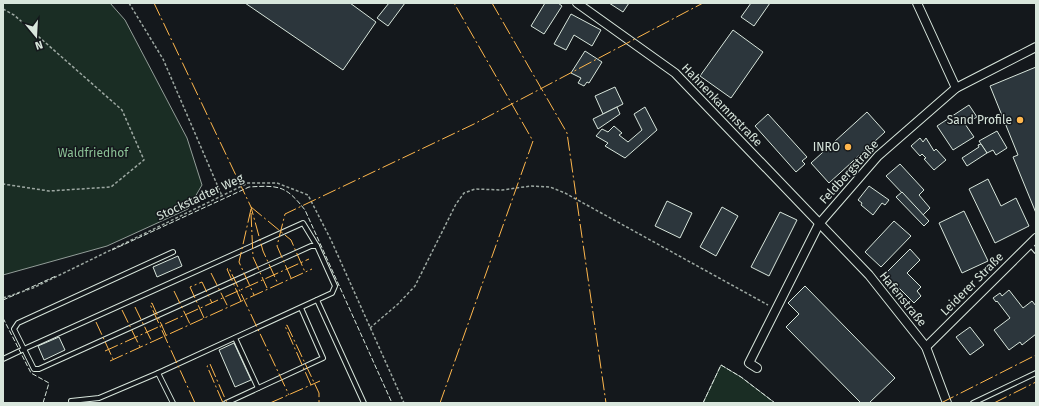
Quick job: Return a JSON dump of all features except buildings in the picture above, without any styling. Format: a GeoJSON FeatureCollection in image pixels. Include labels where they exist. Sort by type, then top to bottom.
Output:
{"type":"FeatureCollection","features":[{"type":"Feature","properties":{"kind":"street","name":"Hahnenkammstraße"},"geometry":{"type":"LineString","coordinates":[[577,3],[675,73],[819,224]]}},
{"type":"Feature","properties":{"kind":"street"},"geometry":{"type":"LineString","coordinates":[[917,3],[956,88]]}},
{"type":"Feature","properties":{"kind":"street","name":"Feldbergstraße"},"geometry":{"type":"LineString","coordinates":[[757,368],[748,363],[819,224],[878,156],[956,88],[1036,47]]}},
{"type":"Feature","properties":{"kind":"street","name":"Hafenstraße"},"geometry":{"type":"LineString","coordinates":[[819,224],[868,275],[926,347],[947,403]]}},
{"type":"Feature","properties":{"kind":"street","name":"Leiderer Straße"},"geometry":{"type":"LineString","coordinates":[[926,347],[1033,241]]}},
{"type":"Feature","properties":{"kind":"lane"},"geometry":{"type":"LineString","coordinates":[[3,359],[303,223],[317,246],[335,286],[332,293],[100,398],[71,400]]}},
{"type":"Feature","properties":{"kind":"lane"},"geometry":{"type":"LineString","coordinates":[[1033,241],[1036,251]]}},
{"type":"Feature","properties":{"kind":"lane"},"geometry":{"type":"LineString","coordinates":[[173,252],[18,323],[14,329],[34,369],[39,369],[311,246],[317,246]]}},
{"type":"Feature","properties":{"kind":"lane"},"geometry":{"type":"LineString","coordinates":[[317,300],[364,403]]}},
{"type":"Feature","properties":{"kind":"lane"},"geometry":{"type":"LineString","coordinates":[[226,403],[323,358],[301,308]]}},
{"type":"Feature","properties":{"kind":"lane"},"geometry":{"type":"LineString","coordinates":[[234,338],[258,388]]}},
{"type":"Feature","properties":{"kind":"lane"},"geometry":{"type":"LineString","coordinates":[[158,373],[173,403]]}},
{"type":"Feature","properties":{"kind":"lane"},"geometry":{"type":"LineString","coordinates":[[973,403],[1036,373]]}},
{"type":"Feature","properties":{"kind":"path"},"geometry":{"type":"LineString","coordinates":[[129,3],[163,59],[222,196]]}},
{"type":"Feature","properties":{"kind":"path"},"geometry":{"type":"LineString","coordinates":[[3,9],[14,15],[122,110],[144,160],[111,187],[50,191],[3,184]]}},
{"type":"Feature","properties":{"kind":"path","name":"Stockstadter Weg"},"geometry":{"type":"LineString","coordinates":[[3,298],[33,288],[248,183],[277,183],[308,195],[331,240],[404,403]]}},
{"type":"Feature","properties":{"kind":"path"},"geometry":{"type":"LineString","coordinates":[[370,328],[398,304],[415,286],[456,204],[464,193],[475,189],[502,190],[531,186],[550,187],[564,193],[775,309]]}},
{"type":"Feature","properties":{"kind":"green space","name":"Waldfriedhof"},"geometry":{"type":"Polygon","coordinates":[[[3,3],[110,3],[125,20],[187,138],[202,185],[188,209],[107,246],[3,275],[3,3]]]}},
{"type":"Feature","properties":{"kind":"green space"},"geometry":{"type":"Polygon","coordinates":[[[721,365],[741,377],[775,403],[703,403],[721,365]]]}},
{"type":"Feature","properties":{"kind":"fence"},"geometry":{"type":"LineString","coordinates":[[112,250],[249,187],[268,186],[282,189],[293,196],[305,210],[392,403]]}},
{"type":"Feature","properties":{"kind":"fence"},"geometry":{"type":"LineString","coordinates":[[25,290],[56,276]]}},
{"type":"Feature","properties":{"kind":"fence"},"geometry":{"type":"LineString","coordinates":[[3,300],[19,293]]}},
{"type":"Feature","properties":{"kind":"fence"},"geometry":{"type":"LineString","coordinates":[[3,318],[31,373],[49,383],[43,403]]}},
{"type":"Feature","properties":{"kind":"fence"},"geometry":{"type":"LineString","coordinates":[[703,403],[721,365],[741,377],[775,403]]}},
{"type":"Feature","properties":{"kind":"power"},"geometry":{"type":"LineString","coordinates":[[154,3],[251,207],[263,251],[278,284]]}},
{"type":"Feature","properties":{"kind":"power"},"geometry":{"type":"LineString","coordinates":[[440,403],[533,141],[454,3]]}},
{"type":"Feature","properties":{"kind":"power"},"geometry":{"type":"LineString","coordinates":[[492,3],[567,133],[606,403]]}},
{"type":"Feature","properties":{"kind":"power"},"geometry":{"type":"LineString","coordinates":[[291,278],[277,246],[285,214],[474,124],[703,3]]}},
{"type":"Feature","properties":{"kind":"power"},"geometry":{"type":"LineString","coordinates":[[251,207],[291,240],[305,272]]}},
{"type":"Feature","properties":{"kind":"power"},"geometry":{"type":"LineString","coordinates":[[251,209],[239,262],[254,295]]}},
{"type":"Feature","properties":{"kind":"power"},"geometry":{"type":"LineString","coordinates":[[251,213],[253,257],[267,288]]}},
{"type":"Feature","properties":{"kind":"power"},"geometry":{"type":"LineString","coordinates":[[105,351],[309,259]]}},
{"type":"Feature","properties":{"kind":"power"},"geometry":{"type":"LineString","coordinates":[[241,301],[227,269],[229,268],[289,395]]}},
{"type":"Feature","properties":{"kind":"power"},"geometry":{"type":"LineString","coordinates":[[110,361],[312,269]]}},
{"type":"Feature","properties":{"kind":"power"},"geometry":{"type":"LineString","coordinates":[[211,273],[228,307]]}},
{"type":"Feature","properties":{"kind":"power"},"geometry":{"type":"LineString","coordinates":[[204,318],[190,287],[202,282],[212,303]]}},
{"type":"Feature","properties":{"kind":"power"},"geometry":{"type":"LineString","coordinates":[[174,291],[190,324]]}},
{"type":"Feature","properties":{"kind":"power"},"geometry":{"type":"LineString","coordinates":[[166,335],[152,303],[150,304],[195,403]]}},
{"type":"Feature","properties":{"kind":"power"},"geometry":{"type":"LineString","coordinates":[[135,307],[152,342]]}},
{"type":"Feature","properties":{"kind":"power"},"geometry":{"type":"LineString","coordinates":[[122,310],[140,347]]}},
{"type":"Feature","properties":{"kind":"power"},"geometry":{"type":"LineString","coordinates":[[96,322],[113,359]]}},
{"type":"Feature","properties":{"kind":"power"},"geometry":{"type":"LineString","coordinates":[[311,385],[285,326],[287,325],[319,393],[319,403]]}},
{"type":"Feature","properties":{"kind":"power"},"geometry":{"type":"LineString","coordinates":[[941,403],[1036,355]]}},
{"type":"Feature","properties":{"kind":"power"},"geometry":{"type":"LineString","coordinates":[[223,403],[207,366],[210,364],[227,403]]}},
{"type":"Feature","properties":{"kind":"power"},"geometry":{"type":"LineString","coordinates":[[270,403],[320,381]]}},
{"type":"Feature","properties":{"kind":"power"},"geometry":{"type":"LineString","coordinates":[[994,403],[1036,382]]}},
{"type":"Feature","properties":{"kind":"place","name":"Sand Profile"},"geometry":{"type":"Point","coordinates":[1020,120]}},
{"type":"Feature","properties":{"kind":"place","name":"INRO"},"geometry":{"type":"Point","coordinates":[848,147]}}]}
